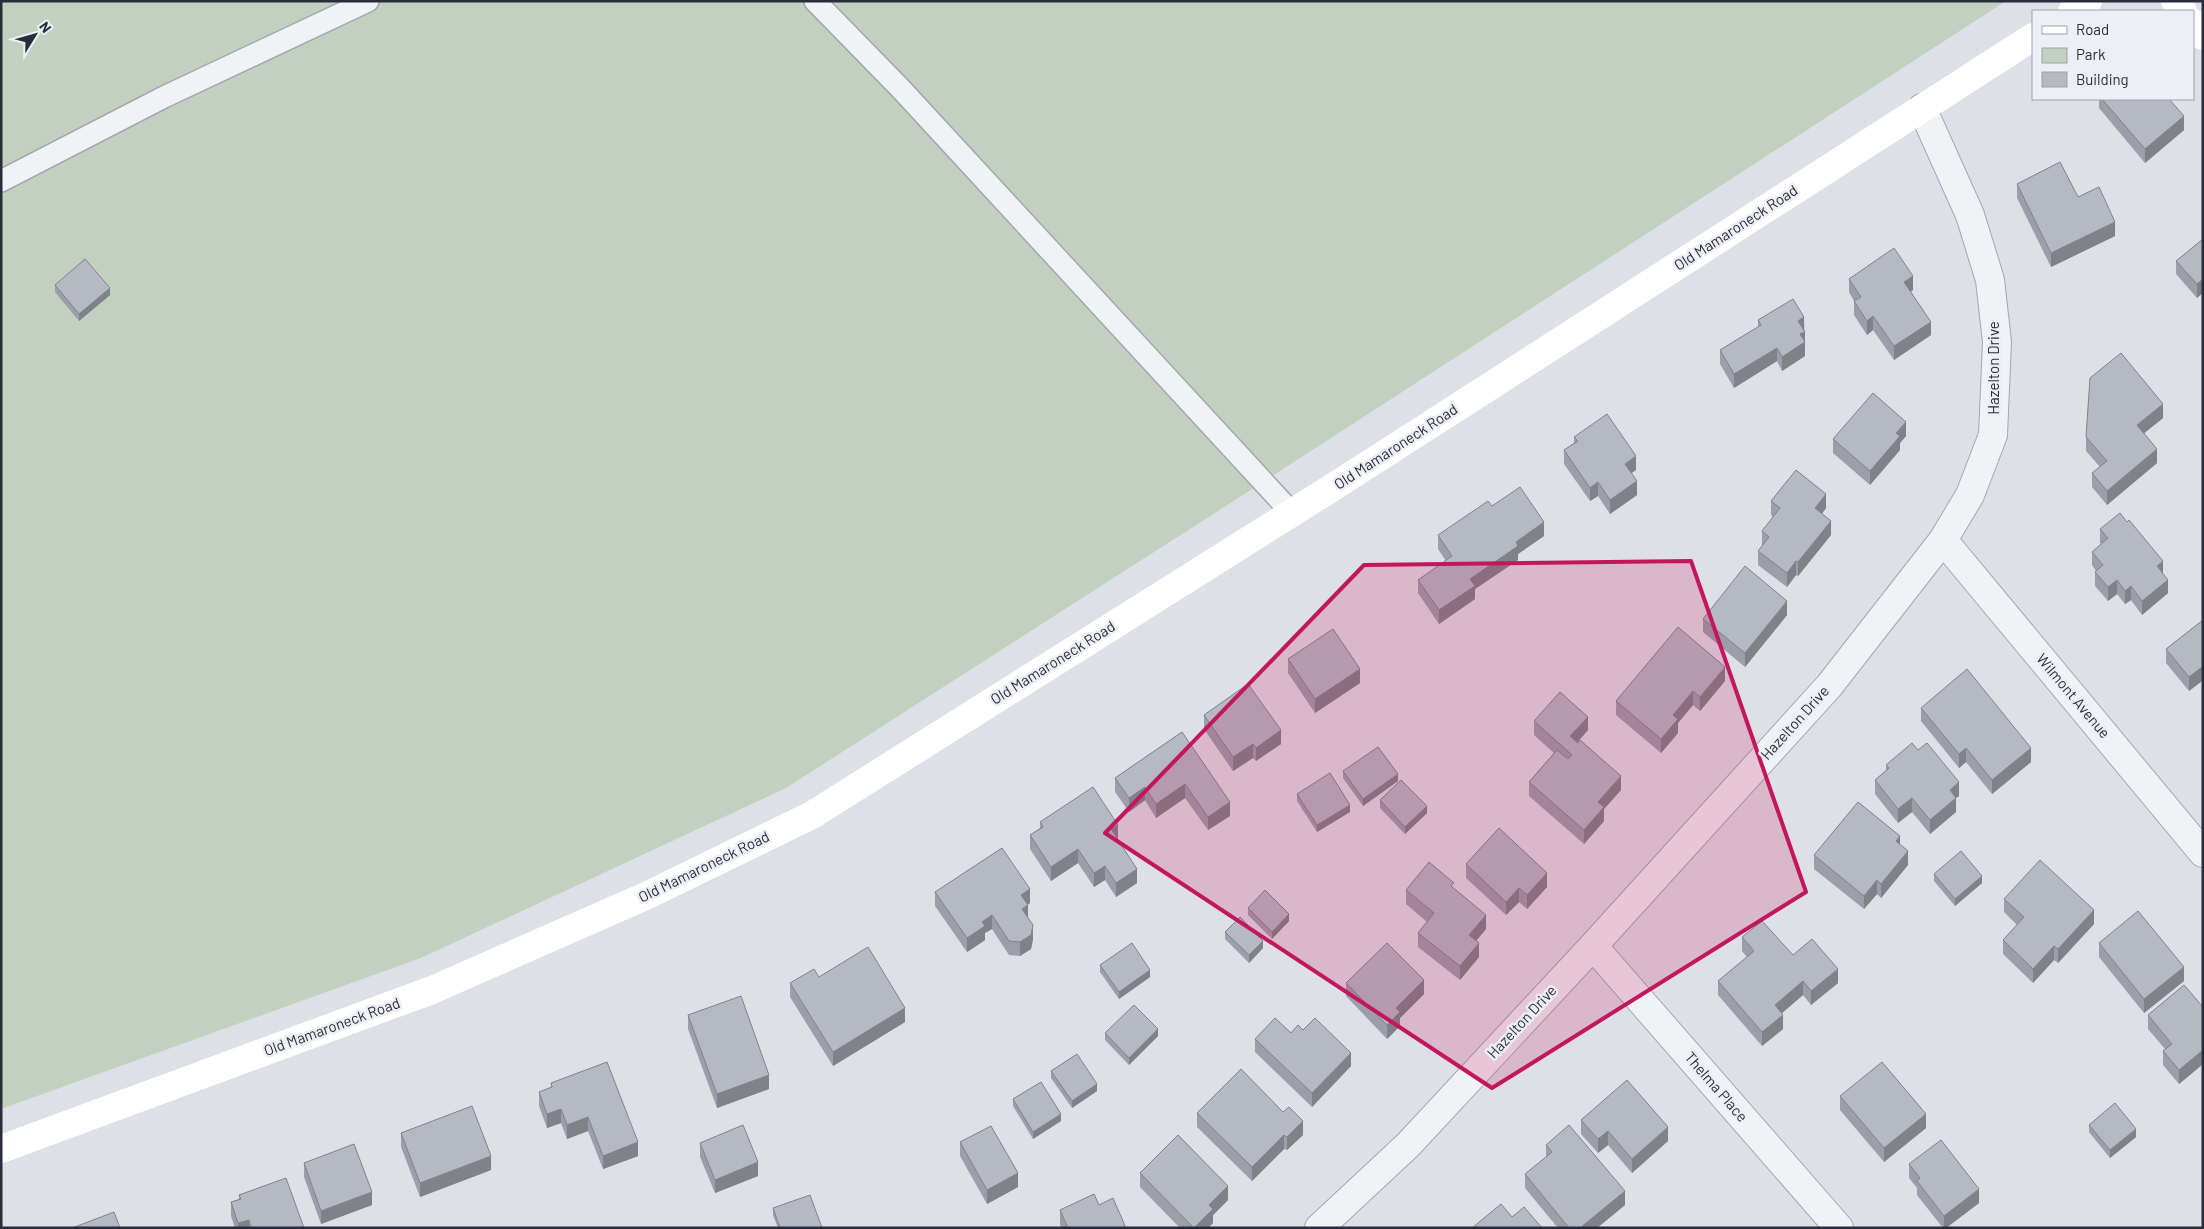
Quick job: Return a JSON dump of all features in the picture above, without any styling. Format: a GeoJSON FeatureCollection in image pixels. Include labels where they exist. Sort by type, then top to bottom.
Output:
{"type":"FeatureCollection","features":[{"type":"Feature","properties":{"kind":"main road"},"geometry":{"type":"LineString","coordinates":[[2074,10],[2088,1]]}},
{"type":"Feature","properties":{"kind":"main road"},"geometry":{"type":"LineString","coordinates":[[2194,25],[2203,36]]}},
{"type":"Feature","properties":{"kind":"main road","name":"Old Mamaroneck Road"},"geometry":{"type":"LineString","coordinates":[[1,1149],[432,990],[648,895],[812,815],[1292,513],[2032,38]]}},
{"type":"Feature","properties":{"kind":"street","name":"Hazelton Drive"},"geometry":{"type":"LineString","coordinates":[[1320,1228],[1408,1145],[1593,946],[1829,686],[1943,540],[1970,495],[1993,435],[1997,342],[1990,280],[1970,215],[1922,108]]}},
{"type":"Feature","properties":{"kind":"street","name":"Wilmont Avenue"},"geometry":{"type":"LineString","coordinates":[[1943,540],[2203,853]]}},
{"type":"Feature","properties":{"kind":"street","name":"Thelma Place"},"geometry":{"type":"LineString","coordinates":[[1593,946],[1839,1228]]}},
{"type":"Feature","properties":{"kind":"lane"},"geometry":{"type":"LineString","coordinates":[[1,182],[164,97],[368,1]]}},
{"type":"Feature","properties":{"kind":"lane"},"geometry":{"type":"LineString","coordinates":[[815,1],[907,96],[1292,513]]}},
{"type":"Feature","properties":{"kind":"highlighted area"},"geometry":{"type":"Polygon","coordinates":[[[1691,561],[1806,892],[1492,1088],[1105,833],[1364,565],[1691,561]]]}},
{"type":"Feature","properties":{"kind":"green space"},"geometry":{"type":"Polygon","coordinates":[[[1,1],[2006,1],[1257,486],[786,788],[421,958],[1,1109],[1,1]]]}},
{"type":"Feature","properties":{"kind":"building"},"geometry":{"type":"Polygon","coordinates":[[[2103,100],[2170,100],[2184,116],[2145,149],[2103,100]]]}},
{"type":"Feature","properties":{"kind":"building"},"geometry":{"type":"Polygon","coordinates":[[[2060,162],[2078,197],[2099,187],[2115,222],[2051,253],[2017,184],[2060,162]]]}},
{"type":"Feature","properties":{"kind":"building"},"geometry":{"type":"Polygon","coordinates":[[[2203,239],[2203,279],[2197,284],[2176,261],[2203,239]]]}},
{"type":"Feature","properties":{"kind":"building"},"geometry":{"type":"Polygon","coordinates":[[[1894,248],[1913,276],[1904,282],[1931,322],[1894,346],[1873,316],[1867,321],[1854,301],[1861,297],[1849,279],[1894,248]]]}},
{"type":"Feature","properties":{"kind":"building"},"geometry":{"type":"Polygon","coordinates":[[[85,259],[110,288],[79,314],[55,285],[85,259]]]}},
{"type":"Feature","properties":{"kind":"building"},"geometry":{"type":"Polygon","coordinates":[[[1793,299],[1804,317],[1798,321],[1805,332],[1800,334],[1805,342],[1782,357],[1777,348],[1734,374],[1720,350],[1761,325],[1758,320],[1793,299]]]}},
{"type":"Feature","properties":{"kind":"building"},"geometry":{"type":"Polygon","coordinates":[[[2121,353],[2163,404],[2137,425],[2157,449],[2107,491],[2092,473],[2107,461],[2086,437],[2090,378],[2121,353]]]}},
{"type":"Feature","properties":{"kind":"building"},"geometry":{"type":"Polygon","coordinates":[[[1873,393],[1906,422],[1896,433],[1900,436],[1870,471],[1833,439],[1873,393]]]}},
{"type":"Feature","properties":{"kind":"building"},"geometry":{"type":"Polygon","coordinates":[[[1607,414],[1636,456],[1625,464],[1637,481],[1610,500],[1598,482],[1590,488],[1564,450],[1578,441],[1574,437],[1607,414]]]}},
{"type":"Feature","properties":{"kind":"building"},"geometry":{"type":"Polygon","coordinates":[[[1796,470],[1826,494],[1815,508],[1831,521],[1787,573],[1758,551],[1769,537],[1762,531],[1780,508],[1771,501],[1796,470]]]}},
{"type":"Feature","properties":{"kind":"building"},"geometry":{"type":"Polygon","coordinates":[[[1520,487],[1544,522],[1516,542],[1518,546],[1470,579],[1475,586],[1439,610],[1418,580],[1452,556],[1438,535],[1488,501],[1492,506],[1520,487]]]}},
{"type":"Feature","properties":{"kind":"building"},"geometry":{"type":"Polygon","coordinates":[[[2120,513],[2127,522],[2129,520],[2163,561],[2157,566],[2168,580],[2142,601],[2131,586],[2125,591],[2117,580],[2108,587],[2095,572],[2103,565],[2092,552],[2108,538],[2100,529],[2120,513]]]}},
{"type":"Feature","properties":{"kind":"building"},"geometry":{"type":"Polygon","coordinates":[[[1745,566],[1787,601],[1745,653],[1703,619],[1745,566]]]}},
{"type":"Feature","properties":{"kind":"building"},"geometry":{"type":"Polygon","coordinates":[[[2203,620],[2203,668],[2189,677],[2166,649],[2203,620]]]}},
{"type":"Feature","properties":{"kind":"building"},"geometry":{"type":"Polygon","coordinates":[[[1678,627],[1725,667],[1700,697],[1693,691],[1673,715],[1678,719],[1661,739],[1616,701],[1678,627]]]}},
{"type":"Feature","properties":{"kind":"building"},"geometry":{"type":"Polygon","coordinates":[[[1333,629],[1360,669],[1315,699],[1288,659],[1333,629]]]}},
{"type":"Feature","properties":{"kind":"building"},"geometry":{"type":"Polygon","coordinates":[[[1967,669],[2031,748],[1992,780],[1966,748],[1959,754],[1921,708],[1967,669]]]}},
{"type":"Feature","properties":{"kind":"building"},"geometry":{"type":"Polygon","coordinates":[[[1248,684],[1281,730],[1256,748],[1253,744],[1233,757],[1204,715],[1248,684]]]}},
{"type":"Feature","properties":{"kind":"building"},"geometry":{"type":"Polygon","coordinates":[[[1560,692],[1588,717],[1570,736],[1578,743],[1580,740],[1621,776],[1598,802],[1604,807],[1584,830],[1529,782],[1557,750],[1568,759],[1572,755],[1534,721],[1560,692]]]}},
{"type":"Feature","properties":{"kind":"building"},"geometry":{"type":"Polygon","coordinates":[[[1182,732],[1230,802],[1208,817],[1185,784],[1156,804],[1145,787],[1129,798],[1115,778],[1182,732]]]}},
{"type":"Feature","properties":{"kind":"building"},"geometry":{"type":"Polygon","coordinates":[[[1912,743],[1918,750],[1927,743],[1959,782],[1950,790],[1956,798],[1930,820],[1912,798],[1898,809],[1875,780],[1889,768],[1886,765],[1912,743]]]}},
{"type":"Feature","properties":{"kind":"building"},"geometry":{"type":"Polygon","coordinates":[[[1378,747],[1398,774],[1363,799],[1343,771],[1378,747]]]}},
{"type":"Feature","properties":{"kind":"building"},"geometry":{"type":"Polygon","coordinates":[[[1330,773],[1350,805],[1317,825],[1297,794],[1330,773]]]}},
{"type":"Feature","properties":{"kind":"building"},"geometry":{"type":"Polygon","coordinates":[[[1401,780],[1427,806],[1405,827],[1380,800],[1401,780]]]}},
{"type":"Feature","properties":{"kind":"building"},"geometry":{"type":"Polygon","coordinates":[[[1093,787],[1118,825],[1111,829],[1137,869],[1116,883],[1105,866],[1094,873],[1078,849],[1051,867],[1030,835],[1043,827],[1040,822],[1093,787]]]}},
{"type":"Feature","properties":{"kind":"building"},"geometry":{"type":"Polygon","coordinates":[[[1858,802],[1900,836],[1896,841],[1908,851],[1881,884],[1877,880],[1864,896],[1814,855],[1858,802]]]}},
{"type":"Feature","properties":{"kind":"building"},"geometry":{"type":"Polygon","coordinates":[[[1499,828],[1547,873],[1527,895],[1519,888],[1506,902],[1466,864],[1499,828]]]}},
{"type":"Feature","properties":{"kind":"building"},"geometry":{"type":"Polygon","coordinates":[[[1002,848],[1030,889],[1021,895],[1028,905],[1022,909],[1033,925],[1031,935],[1020,942],[1009,941],[992,915],[982,922],[985,926],[967,938],[935,892],[1002,848]]]}},
{"type":"Feature","properties":{"kind":"building"},"geometry":{"type":"Polygon","coordinates":[[[1961,851],[1982,876],[1955,899],[1934,874],[1961,851]]]}},
{"type":"Feature","properties":{"kind":"building"},"geometry":{"type":"Polygon","coordinates":[[[2040,860],[2094,910],[2058,949],[2054,946],[2033,969],[2003,940],[2024,917],[2004,899],[2040,860]]]}},
{"type":"Feature","properties":{"kind":"building"},"geometry":{"type":"Polygon","coordinates":[[[1429,862],[1454,883],[1451,886],[1486,915],[1469,935],[1479,943],[1460,966],[1418,933],[1434,913],[1406,890],[1429,862]]]}},
{"type":"Feature","properties":{"kind":"building"},"geometry":{"type":"Polygon","coordinates":[[[1265,890],[1289,914],[1272,932],[1248,908],[1265,890]]]}},
{"type":"Feature","properties":{"kind":"building"},"geometry":{"type":"Polygon","coordinates":[[[2138,911],[2184,967],[2144,999],[2099,943],[2138,911]]]}},
{"type":"Feature","properties":{"kind":"building"},"geometry":{"type":"Polygon","coordinates":[[[1240,917],[1263,941],[1249,955],[1225,932],[1240,917]]]}},
{"type":"Feature","properties":{"kind":"building"},"geometry":{"type":"Polygon","coordinates":[[[1762,921],[1793,955],[1812,939],[1838,969],[1811,991],[1803,981],[1775,1005],[1783,1015],[1762,1032],[1718,981],[1754,951],[1742,937],[1762,921]]]}},
{"type":"Feature","properties":{"kind":"building"},"geometry":{"type":"Polygon","coordinates":[[[1132,943],[1150,970],[1119,992],[1100,965],[1132,943]]]}},
{"type":"Feature","properties":{"kind":"building"},"geometry":{"type":"Polygon","coordinates":[[[1387,943],[1424,980],[1396,1008],[1400,1012],[1387,1025],[1346,983],[1387,943]]]}},
{"type":"Feature","properties":{"kind":"building"},"geometry":{"type":"Polygon","coordinates":[[[868,947],[905,1008],[833,1052],[790,983],[814,969],[819,977],[868,947]]]}},
{"type":"Feature","properties":{"kind":"building"},"geometry":{"type":"Polygon","coordinates":[[[2184,985],[2203,1007],[2203,1050],[2179,1070],[2163,1051],[2172,1044],[2148,1015],[2184,985]]]}},
{"type":"Feature","properties":{"kind":"building"},"geometry":{"type":"Polygon","coordinates":[[[741,996],[769,1075],[717,1094],[688,1015],[741,996]]]}},
{"type":"Feature","properties":{"kind":"building"},"geometry":{"type":"Polygon","coordinates":[[[1134,1005],[1158,1029],[1129,1058],[1105,1033],[1134,1005]]]}},
{"type":"Feature","properties":{"kind":"building"},"geometry":{"type":"Polygon","coordinates":[[[1275,1018],[1291,1033],[1298,1025],[1303,1030],[1315,1018],[1351,1053],[1312,1093],[1255,1039],[1275,1018]]]}},
{"type":"Feature","properties":{"kind":"building"},"geometry":{"type":"Polygon","coordinates":[[[1077,1054],[1097,1084],[1072,1101],[1051,1071],[1077,1054]]]}},
{"type":"Feature","properties":{"kind":"building"},"geometry":{"type":"Polygon","coordinates":[[[607,1062],[638,1142],[603,1156],[588,1117],[567,1125],[561,1109],[547,1114],[539,1092],[552,1087],[551,1083],[607,1062]]]}},
{"type":"Feature","properties":{"kind":"building"},"geometry":{"type":"Polygon","coordinates":[[[1882,1062],[1926,1114],[1884,1148],[1840,1096],[1882,1062]]]}},
{"type":"Feature","properties":{"kind":"building"},"geometry":{"type":"Polygon","coordinates":[[[1241,1069],[1283,1112],[1289,1107],[1303,1121],[1287,1137],[1284,1135],[1252,1167],[1197,1113],[1241,1069]]]}},
{"type":"Feature","properties":{"kind":"building"},"geometry":{"type":"Polygon","coordinates":[[[1627,1080],[1668,1127],[1632,1159],[1608,1131],[1598,1139],[1581,1120],[1627,1080]]]}},
{"type":"Feature","properties":{"kind":"building"},"geometry":{"type":"Polygon","coordinates":[[[1041,1082],[1061,1114],[1033,1132],[1013,1099],[1041,1082]]]}},
{"type":"Feature","properties":{"kind":"building"},"geometry":{"type":"Polygon","coordinates":[[[2115,1103],[2136,1129],[2110,1150],[2089,1125],[2115,1103]]]}},
{"type":"Feature","properties":{"kind":"building"},"geometry":{"type":"Polygon","coordinates":[[[472,1106],[491,1156],[420,1183],[401,1133],[472,1106]]]}},
{"type":"Feature","properties":{"kind":"building"},"geometry":{"type":"Polygon","coordinates":[[[743,1125],[758,1162],[715,1180],[700,1143],[743,1125]]]}},
{"type":"Feature","properties":{"kind":"building"},"geometry":{"type":"Polygon","coordinates":[[[1569,1125],[1625,1191],[1580,1228],[1569,1228],[1525,1174],[1552,1152],[1546,1145],[1569,1125]]]}},
{"type":"Feature","properties":{"kind":"building"},"geometry":{"type":"Polygon","coordinates":[[[991,1126],[1018,1173],[987,1190],[960,1142],[991,1126]]]}},
{"type":"Feature","properties":{"kind":"building"},"geometry":{"type":"Polygon","coordinates":[[[1178,1135],[1228,1186],[1209,1205],[1213,1209],[1194,1228],[1140,1173],[1178,1135]]]}},
{"type":"Feature","properties":{"kind":"building"},"geometry":{"type":"Polygon","coordinates":[[[1941,1140],[1979,1189],[1944,1216],[1917,1181],[1920,1178],[1909,1164],[1941,1140]]]}},
{"type":"Feature","properties":{"kind":"building"},"geometry":{"type":"Polygon","coordinates":[[[354,1144],[372,1192],[321,1211],[304,1163],[354,1144]]]}},
{"type":"Feature","properties":{"kind":"building"},"geometry":{"type":"Polygon","coordinates":[[[286,1178],[304,1228],[251,1228],[249,1220],[238,1223],[231,1202],[241,1199],[239,1195],[286,1178]]]}},
{"type":"Feature","properties":{"kind":"building"},"geometry":{"type":"Polygon","coordinates":[[[1094,1194],[1099,1205],[1113,1198],[1126,1228],[1068,1228],[1060,1210],[1094,1194]]]}},
{"type":"Feature","properties":{"kind":"building"},"geometry":{"type":"Polygon","coordinates":[[[810,1195],[822,1228],[780,1228],[773,1208],[810,1195]]]}},
{"type":"Feature","properties":{"kind":"building"},"geometry":{"type":"Polygon","coordinates":[[[1501,1204],[1512,1217],[1524,1207],[1542,1228],[1472,1228],[1501,1204]]]}},
{"type":"Feature","properties":{"kind":"building"},"geometry":{"type":"Polygon","coordinates":[[[114,1212],[120,1228],[72,1228],[114,1212]]]}}]}
